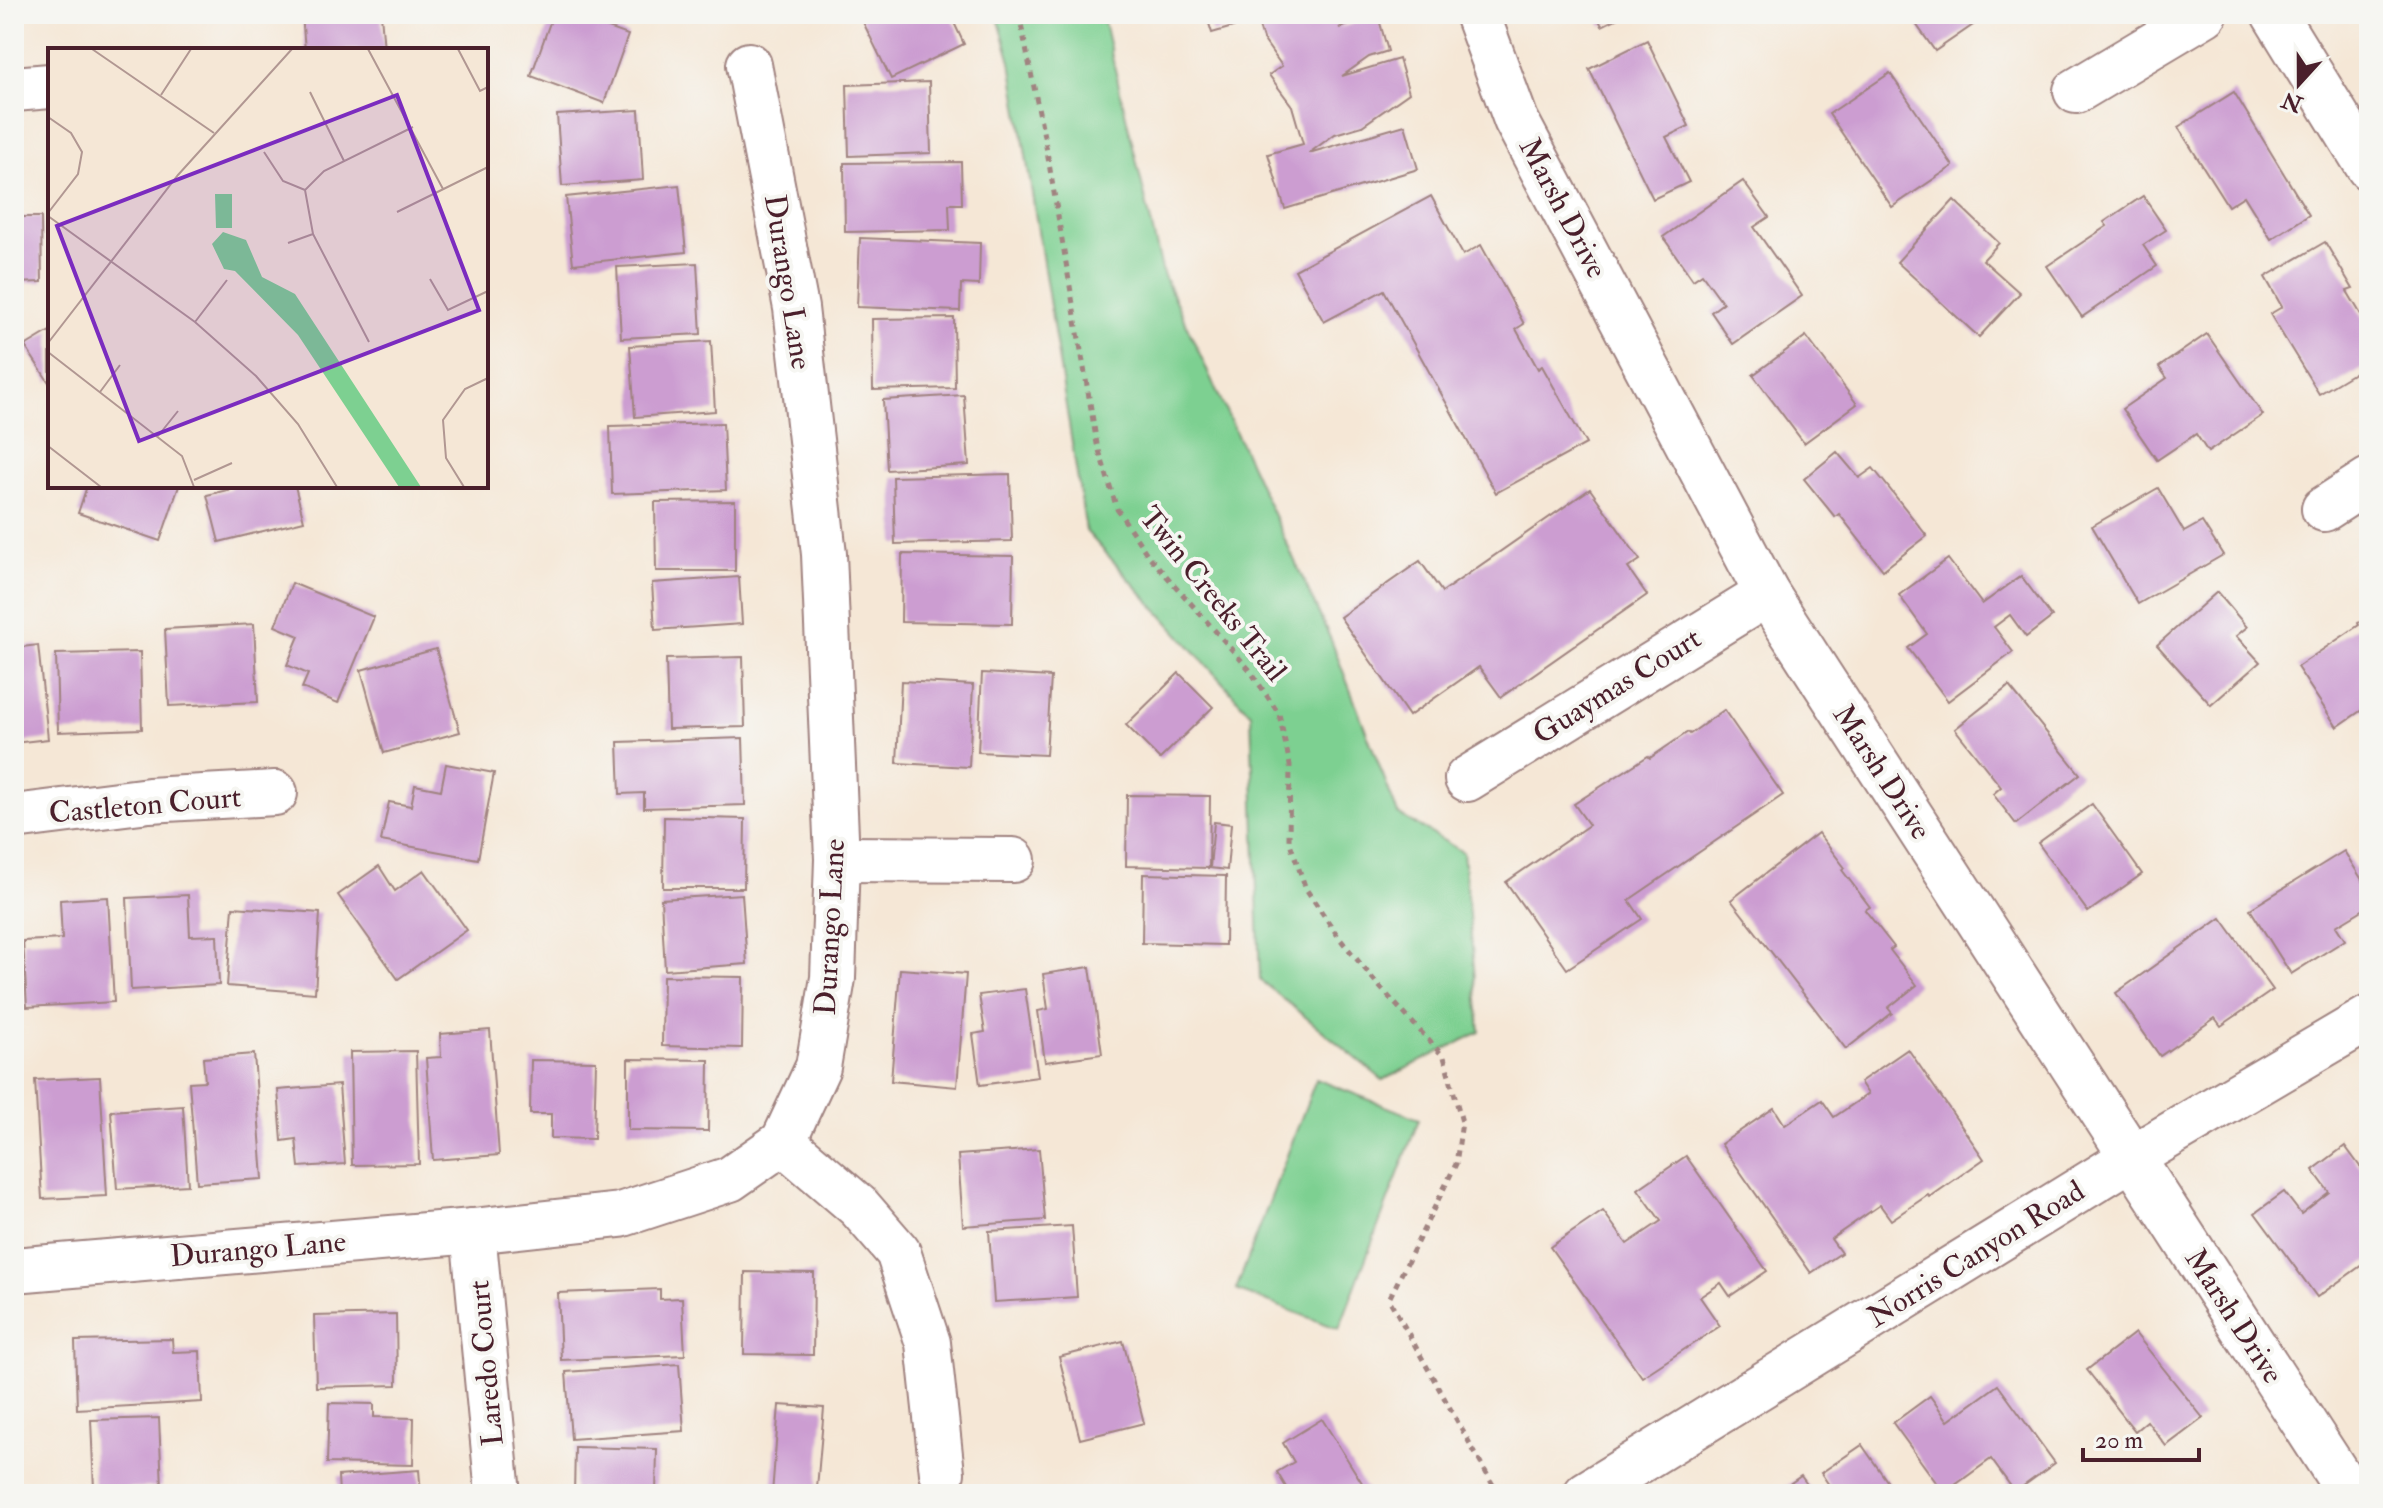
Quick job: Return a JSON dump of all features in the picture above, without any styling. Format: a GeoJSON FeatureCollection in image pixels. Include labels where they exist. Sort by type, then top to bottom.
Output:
{"type":"FeatureCollection","features":[{"type":"Feature","properties":{"kind":"street","name":"Marsh Drive"},"geometry":{"type":"LineString","coordinates":[[1477,14],[1516,120],[1767,594],[2350,1494]]}},
{"type":"Feature","properties":{"kind":"street"},"geometry":{"type":"LineString","coordinates":[[2076,91],[2205,14]]}},
{"type":"Feature","properties":{"kind":"street"},"geometry":{"type":"LineString","coordinates":[[2274,14],[2369,168]]}},
{"type":"Feature","properties":{"kind":"street","name":"Durango Lane"},"geometry":{"type":"LineString","coordinates":[[14,1270],[473,1231],[620,1215],[730,1179],[783,1142],[818,1067],[833,978],[837,859],[822,538],[796,308],[749,65]]}},
{"type":"Feature","properties":{"kind":"street"},"geometry":{"type":"LineString","coordinates":[[14,89],[48,86]]}},
{"type":"Feature","properties":{"kind":"street"},"geometry":{"type":"LineString","coordinates":[[2324,509],[2369,480]]}},
{"type":"Feature","properties":{"kind":"street","name":"Guaymas Court"},"geometry":{"type":"LineString","coordinates":[[1467,779],[1767,594]]}},
{"type":"Feature","properties":{"kind":"street","name":"Castleton Court"},"geometry":{"type":"LineString","coordinates":[[14,817],[149,800],[275,793]]}},
{"type":"Feature","properties":{"kind":"street"},"geometry":{"type":"LineString","coordinates":[[837,859],[1013,860]]}},
{"type":"Feature","properties":{"kind":"street","name":"Norris Canyon Road"},"geometry":{"type":"LineString","coordinates":[[1586,1494],[2131,1158],[2369,1018]]}},
{"type":"Feature","properties":{"kind":"street"},"geometry":{"type":"LineString","coordinates":[[783,1142],[859,1207],[898,1252],[928,1343],[942,1473]]}},
{"type":"Feature","properties":{"kind":"street","name":"Laredo Court"},"geometry":{"type":"LineString","coordinates":[[473,1231],[498,1494]]}},
{"type":"Feature","properties":{"kind":"path","name":"Twin Creeks Trail"},"geometry":{"type":"LineString","coordinates":[[1019,14],[1046,146],[1097,444],[1117,509],[1147,554],[1249,669],[1279,714],[1290,765],[1289,840],[1306,889],[1340,939],[1444,1057],[1462,1122],[1456,1164],[1389,1299],[1498,1494]]}},
{"type":"Feature","properties":{"kind":"green space"},"geometry":{"type":"Polygon","coordinates":[[[997,14],[1102,14],[1163,274],[1331,640],[1398,814],[1463,852],[1480,1032],[1383,1080],[1260,980],[1251,714],[1086,531],[1011,62],[997,14]]]}},
{"type":"Feature","properties":{"kind":"green space"},"geometry":{"type":"Polygon","coordinates":[[[1316,1079],[1419,1119],[1339,1329],[1236,1290],[1316,1079]]]}},
{"type":"Feature","properties":{"kind":"building"},"geometry":{"type":"Polygon","coordinates":[[[302,14],[381,14],[384,48],[305,48],[302,14]]]}},
{"type":"Feature","properties":{"kind":"building"},"geometry":{"type":"Polygon","coordinates":[[[553,14],[570,14],[628,35],[604,103],[531,76],[553,14]]]}},
{"type":"Feature","properties":{"kind":"building"},"geometry":{"type":"Polygon","coordinates":[[[950,14],[964,44],[891,79],[860,16],[950,14]]]}},
{"type":"Feature","properties":{"kind":"building"},"geometry":{"type":"Polygon","coordinates":[[[1206,14],[1359,14],[1339,28],[1378,16],[1388,51],[1369,57],[1342,76],[1399,59],[1409,93],[1362,126],[1335,134],[1309,153],[1405,125],[1418,169],[1285,209],[1268,154],[1303,144],[1292,106],[1269,75],[1282,66],[1263,39],[1257,20],[1212,33],[1206,14]]]}},
{"type":"Feature","properties":{"kind":"building"},"geometry":{"type":"Polygon","coordinates":[[[1596,14],[1626,14],[1602,26],[1596,14]]]}},
{"type":"Feature","properties":{"kind":"building"},"geometry":{"type":"Polygon","coordinates":[[[1909,14],[1989,14],[1935,51],[1909,14]]]}},
{"type":"Feature","properties":{"kind":"building"},"geometry":{"type":"Polygon","coordinates":[[[1647,40],[1689,126],[1666,137],[1689,182],[1653,199],[1589,69],[1647,40]]]}},
{"type":"Feature","properties":{"kind":"building"},"geometry":{"type":"Polygon","coordinates":[[[1890,73],[1953,166],[1892,207],[1829,114],[1890,73]]]}},
{"type":"Feature","properties":{"kind":"building"},"geometry":{"type":"Polygon","coordinates":[[[929,82],[931,153],[849,156],[847,85],[929,82]]]}},
{"type":"Feature","properties":{"kind":"building"},"geometry":{"type":"Polygon","coordinates":[[[2234,92],[2309,215],[2271,239],[2244,196],[2228,206],[2178,127],[2234,92]]]}},
{"type":"Feature","properties":{"kind":"building"},"geometry":{"type":"Polygon","coordinates":[[[639,110],[643,180],[562,186],[557,115],[639,110]]]}},
{"type":"Feature","properties":{"kind":"building"},"geometry":{"type":"Polygon","coordinates":[[[961,162],[962,204],[949,204],[950,230],[845,232],[844,163],[961,162]]]}},
{"type":"Feature","properties":{"kind":"building"},"geometry":{"type":"Polygon","coordinates":[[[1743,181],[1769,217],[1754,227],[1802,296],[1733,344],[1711,312],[1723,303],[1702,274],[1693,280],[1663,237],[1743,181]]]}},
{"type":"Feature","properties":{"kind":"building"},"geometry":{"type":"Polygon","coordinates":[[[679,185],[686,252],[573,264],[566,197],[679,185]]]}},
{"type":"Feature","properties":{"kind":"building"},"geometry":{"type":"Polygon","coordinates":[[[1431,196],[1463,255],[1481,245],[1524,324],[1516,329],[1538,369],[1542,366],[1586,444],[1496,493],[1384,290],[1324,322],[1295,270],[1431,196]]]}},
{"type":"Feature","properties":{"kind":"building"},"geometry":{"type":"Polygon","coordinates":[[[2143,196],[2166,230],[2143,245],[2157,266],[2082,317],[2047,266],[2107,226],[2104,222],[2143,196]]]}},
{"type":"Feature","properties":{"kind":"building"},"geometry":{"type":"Polygon","coordinates":[[[1954,200],[1999,243],[1983,260],[2020,293],[1979,337],[1897,262],[1954,200]]]}},
{"type":"Feature","properties":{"kind":"building"},"geometry":{"type":"Polygon","coordinates":[[[14,217],[41,217],[42,282],[14,283],[14,217]]]}},
{"type":"Feature","properties":{"kind":"building"},"geometry":{"type":"Polygon","coordinates":[[[860,238],[980,243],[979,285],[961,284],[960,311],[857,307],[860,238]]]}},
{"type":"Feature","properties":{"kind":"building"},"geometry":{"type":"Polygon","coordinates":[[[2325,242],[2353,289],[2347,291],[2369,328],[2369,364],[2319,394],[2270,314],[2282,307],[2265,277],[2325,242]]]}},
{"type":"Feature","properties":{"kind":"building"},"geometry":{"type":"Polygon","coordinates":[[[697,263],[701,334],[621,338],[617,267],[697,263]]]}},
{"type":"Feature","properties":{"kind":"building"},"geometry":{"type":"Polygon","coordinates":[[[954,318],[955,388],[873,390],[872,319],[954,318]]]}},
{"type":"Feature","properties":{"kind":"building"},"geometry":{"type":"Polygon","coordinates":[[[48,332],[48,381],[25,346],[48,332]]]}},
{"type":"Feature","properties":{"kind":"building"},"geometry":{"type":"Polygon","coordinates":[[[2207,334],[2263,415],[2208,452],[2196,434],[2157,460],[2122,409],[2167,378],[2159,367],[2207,334]]]}},
{"type":"Feature","properties":{"kind":"building"},"geometry":{"type":"Polygon","coordinates":[[[1806,336],[1857,404],[1804,443],[1753,375],[1806,336]]]}},
{"type":"Feature","properties":{"kind":"building"},"geometry":{"type":"Polygon","coordinates":[[[711,341],[715,411],[635,417],[630,346],[711,341]]]}},
{"type":"Feature","properties":{"kind":"building"},"geometry":{"type":"Polygon","coordinates":[[[964,395],[969,465],[887,470],[883,400],[964,395]]]}},
{"type":"Feature","properties":{"kind":"building"},"geometry":{"type":"Polygon","coordinates":[[[723,423],[726,490],[612,494],[610,426],[723,423]]]}},
{"type":"Feature","properties":{"kind":"building"},"geometry":{"type":"Polygon","coordinates":[[[1837,452],[1859,478],[1873,468],[1927,536],[1883,570],[1839,514],[1835,517],[1804,479],[1837,452]]]}},
{"type":"Feature","properties":{"kind":"building"},"geometry":{"type":"Polygon","coordinates":[[[1010,474],[1012,541],[895,544],[893,477],[1010,474]]]}},
{"type":"Feature","properties":{"kind":"building"},"geometry":{"type":"Polygon","coordinates":[[[86,488],[178,488],[160,541],[78,513],[86,488]]]}},
{"type":"Feature","properties":{"kind":"building"},"geometry":{"type":"Polygon","coordinates":[[[296,488],[304,521],[219,542],[207,495],[231,489],[296,488]]]}},
{"type":"Feature","properties":{"kind":"building"},"geometry":{"type":"Polygon","coordinates":[[[2158,488],[2184,532],[2202,522],[2223,555],[2138,604],[2092,526],[2158,488]]]}},
{"type":"Feature","properties":{"kind":"building"},"geometry":{"type":"Polygon","coordinates":[[[1590,489],[1640,560],[1628,568],[1647,595],[1501,697],[1479,667],[1409,716],[1340,617],[1420,561],[1442,592],[1590,489]]]}},
{"type":"Feature","properties":{"kind":"building"},"geometry":{"type":"Polygon","coordinates":[[[735,501],[735,571],[656,571],[655,502],[735,501]]]}},
{"type":"Feature","properties":{"kind":"building"},"geometry":{"type":"Polygon","coordinates":[[[902,554],[1013,556],[1012,624],[901,622],[902,554]]]}},
{"type":"Feature","properties":{"kind":"building"},"geometry":{"type":"Polygon","coordinates":[[[1948,559],[1982,604],[2021,576],[2052,617],[2026,637],[2010,615],[1994,627],[2013,652],[1948,701],[1908,648],[1927,634],[1899,595],[1948,559]]]}},
{"type":"Feature","properties":{"kind":"building"},"geometry":{"type":"Polygon","coordinates":[[[739,577],[742,624],[655,630],[652,583],[739,577]]]}},
{"type":"Feature","properties":{"kind":"building"},"geometry":{"type":"Polygon","coordinates":[[[292,583],[374,617],[338,703],[302,688],[308,674],[287,665],[299,636],[275,626],[292,583]]]}},
{"type":"Feature","properties":{"kind":"building"},"geometry":{"type":"Polygon","coordinates":[[[2217,592],[2247,627],[2236,636],[2260,662],[2211,705],[2157,645],[2217,592]]]}},
{"type":"Feature","properties":{"kind":"building"},"geometry":{"type":"Polygon","coordinates":[[[2369,616],[2369,705],[2337,727],[2297,667],[2369,616]]]}},
{"type":"Feature","properties":{"kind":"building"},"geometry":{"type":"Polygon","coordinates":[[[254,624],[258,702],[169,706],[165,629],[254,624]]]}},
{"type":"Feature","properties":{"kind":"building"},"geometry":{"type":"Polygon","coordinates":[[[38,645],[48,739],[14,743],[14,648],[38,645]]]}},
{"type":"Feature","properties":{"kind":"building"},"geometry":{"type":"Polygon","coordinates":[[[436,649],[460,732],[384,753],[361,670],[436,649]]]}},
{"type":"Feature","properties":{"kind":"building"},"geometry":{"type":"Polygon","coordinates":[[[140,652],[142,729],[58,732],[56,654],[140,652]]]}},
{"type":"Feature","properties":{"kind":"building"},"geometry":{"type":"Polygon","coordinates":[[[743,657],[745,727],[668,729],[666,659],[743,657]]]}},
{"type":"Feature","properties":{"kind":"building"},"geometry":{"type":"Polygon","coordinates":[[[982,673],[1051,677],[1046,755],[978,752],[982,673]]]}},
{"type":"Feature","properties":{"kind":"building"},"geometry":{"type":"Polygon","coordinates":[[[1179,673],[1213,707],[1160,759],[1126,725],[1179,673]]]}},
{"type":"Feature","properties":{"kind":"building"},"geometry":{"type":"Polygon","coordinates":[[[901,681],[973,685],[969,767],[897,763],[901,681]]]}},
{"type":"Feature","properties":{"kind":"building"},"geometry":{"type":"Polygon","coordinates":[[[2009,686],[2080,774],[2016,824],[1993,794],[2001,787],[1955,729],[2009,686]]]}},
{"type":"Feature","properties":{"kind":"building"},"geometry":{"type":"Polygon","coordinates":[[[1724,710],[1783,795],[1629,900],[1642,919],[1567,969],[1506,882],[1589,825],[1574,804],[1724,710]]]}},
{"type":"Feature","properties":{"kind":"building"},"geometry":{"type":"Polygon","coordinates":[[[743,738],[745,805],[644,808],[644,793],[620,794],[618,742],[743,738]]]}},
{"type":"Feature","properties":{"kind":"building"},"geometry":{"type":"Polygon","coordinates":[[[446,764],[494,773],[478,859],[381,841],[389,802],[411,806],[415,785],[441,790],[446,764]]]}},
{"type":"Feature","properties":{"kind":"building"},"geometry":{"type":"Polygon","coordinates":[[[1127,795],[1210,796],[1209,868],[1126,866],[1127,795]]]}},
{"type":"Feature","properties":{"kind":"building"},"geometry":{"type":"Polygon","coordinates":[[[2092,804],[2142,874],[2088,912],[2038,843],[2092,804]]]}},
{"type":"Feature","properties":{"kind":"building"},"geometry":{"type":"Polygon","coordinates":[[[664,817],[745,819],[744,888],[663,888],[664,817]]]}},
{"type":"Feature","properties":{"kind":"building"},"geometry":{"type":"Polygon","coordinates":[[[1214,822],[1231,824],[1227,870],[1210,868],[1214,822]]]}},
{"type":"Feature","properties":{"kind":"building"},"geometry":{"type":"Polygon","coordinates":[[[1818,833],[1870,907],[1865,910],[1894,947],[1890,950],[1917,985],[1888,1008],[1892,1013],[1846,1049],[1731,900],[1818,833]]]}},
{"type":"Feature","properties":{"kind":"building"},"geometry":{"type":"Polygon","coordinates":[[[2344,851],[2369,891],[2369,906],[2336,926],[2345,940],[2291,974],[2250,909],[2344,851]]]}},
{"type":"Feature","properties":{"kind":"building"},"geometry":{"type":"Polygon","coordinates":[[[379,866],[395,891],[424,870],[467,930],[398,979],[338,895],[379,866]]]}},
{"type":"Feature","properties":{"kind":"building"},"geometry":{"type":"Polygon","coordinates":[[[1143,874],[1226,876],[1225,945],[1142,943],[1143,874]]]}},
{"type":"Feature","properties":{"kind":"building"},"geometry":{"type":"Polygon","coordinates":[[[742,894],[747,964],[665,970],[661,899],[742,894]]]}},
{"type":"Feature","properties":{"kind":"building"},"geometry":{"type":"Polygon","coordinates":[[[188,895],[190,936],[217,935],[219,985],[131,990],[127,898],[188,895]]]}},
{"type":"Feature","properties":{"kind":"building"},"geometry":{"type":"Polygon","coordinates":[[[108,897],[114,1002],[27,1007],[23,941],[62,939],[60,900],[108,897]]]}},
{"type":"Feature","properties":{"kind":"building"},"geometry":{"type":"Polygon","coordinates":[[[233,907],[320,913],[315,993],[227,986],[233,907]]]}},
{"type":"Feature","properties":{"kind":"building"},"geometry":{"type":"Polygon","coordinates":[[[2221,918],[2273,990],[2221,1026],[2215,1018],[2160,1056],[2116,993],[2221,918]]]}},
{"type":"Feature","properties":{"kind":"building"},"geometry":{"type":"Polygon","coordinates":[[[1090,967],[1102,1054],[1045,1062],[1038,1011],[1048,1009],[1043,974],[1090,967]]]}},
{"type":"Feature","properties":{"kind":"building"},"geometry":{"type":"Polygon","coordinates":[[[900,969],[966,974],[957,1087],[891,1081],[900,969]]]}},
{"type":"Feature","properties":{"kind":"building"},"geometry":{"type":"Polygon","coordinates":[[[663,976],[743,977],[742,1048],[662,1046],[663,976]]]}},
{"type":"Feature","properties":{"kind":"building"},"geometry":{"type":"Polygon","coordinates":[[[1025,989],[1038,1077],[980,1085],[973,1034],[985,1032],[979,995],[1025,989]]]}},
{"type":"Feature","properties":{"kind":"building"},"geometry":{"type":"Polygon","coordinates":[[[490,1030],[499,1155],[433,1160],[426,1058],[441,1057],[440,1034],[490,1030]]]}},
{"type":"Feature","properties":{"kind":"building"},"geometry":{"type":"Polygon","coordinates":[[[1908,1049],[1984,1159],[1891,1220],[1880,1205],[1831,1239],[1841,1253],[1811,1273],[1721,1144],[1774,1108],[1785,1125],[1822,1100],[1834,1117],[1868,1094],[1860,1082],[1908,1049]]]}},
{"type":"Feature","properties":{"kind":"building"},"geometry":{"type":"Polygon","coordinates":[[[416,1051],[419,1164],[352,1165],[350,1052],[416,1051]]]}},
{"type":"Feature","properties":{"kind":"building"},"geometry":{"type":"Polygon","coordinates":[[[254,1054],[263,1179],[197,1183],[189,1082],[205,1081],[203,1058],[254,1054]]]}},
{"type":"Feature","properties":{"kind":"building"},"geometry":{"type":"Polygon","coordinates":[[[628,1059],[709,1060],[708,1131],[628,1130],[628,1059]]]}},
{"type":"Feature","properties":{"kind":"building"},"geometry":{"type":"Polygon","coordinates":[[[531,1060],[596,1061],[594,1139],[551,1138],[551,1114],[530,1114],[531,1060]]]}},
{"type":"Feature","properties":{"kind":"building"},"geometry":{"type":"Polygon","coordinates":[[[100,1077],[107,1196],[42,1199],[35,1080],[100,1077]]]}},
{"type":"Feature","properties":{"kind":"building"},"geometry":{"type":"Polygon","coordinates":[[[339,1085],[345,1164],[299,1167],[296,1139],[282,1141],[278,1090],[339,1085]]]}},
{"type":"Feature","properties":{"kind":"building"},"geometry":{"type":"Polygon","coordinates":[[[183,1106],[188,1185],[117,1189],[111,1111],[183,1106]]]}},
{"type":"Feature","properties":{"kind":"building"},"geometry":{"type":"Polygon","coordinates":[[[2345,1146],[2369,1179],[2369,1260],[2317,1297],[2255,1213],[2284,1192],[2301,1214],[2329,1192],[2313,1170],[2345,1146]]]}},
{"type":"Feature","properties":{"kind":"building"},"geometry":{"type":"Polygon","coordinates":[[[1039,1149],[1045,1220],[963,1226],[958,1155],[1039,1149]]]}},
{"type":"Feature","properties":{"kind":"building"},"geometry":{"type":"Polygon","coordinates":[[[1686,1156],[1767,1271],[1730,1296],[1721,1283],[1700,1297],[1720,1326],[1642,1377],[1550,1247],[1603,1211],[1627,1244],[1661,1221],[1638,1189],[1686,1156]]]}},
{"type":"Feature","properties":{"kind":"building"},"geometry":{"type":"Polygon","coordinates":[[[1072,1226],[1077,1297],[994,1302],[989,1231],[1072,1226]]]}},
{"type":"Feature","properties":{"kind":"building"},"geometry":{"type":"Polygon","coordinates":[[[745,1272],[814,1273],[813,1355],[744,1354],[745,1272]]]}},
{"type":"Feature","properties":{"kind":"building"},"geometry":{"type":"Polygon","coordinates":[[[660,1289],[660,1299],[682,1298],[685,1355],[561,1360],[558,1293],[660,1289]]]}},
{"type":"Feature","properties":{"kind":"building"},"geometry":{"type":"Polygon","coordinates":[[[396,1314],[397,1385],[316,1387],[314,1316],[396,1314]]]}},
{"type":"Feature","properties":{"kind":"building"},"geometry":{"type":"Polygon","coordinates":[[[2135,1333],[2203,1418],[2166,1446],[2147,1421],[2135,1431],[2087,1370],[2135,1333]]]}},
{"type":"Feature","properties":{"kind":"building"},"geometry":{"type":"Polygon","coordinates":[[[172,1339],[173,1352],[200,1351],[202,1402],[77,1409],[75,1341],[172,1339]]]}},
{"type":"Feature","properties":{"kind":"building"},"geometry":{"type":"Polygon","coordinates":[[[1123,1341],[1144,1423],[1080,1439],[1059,1357],[1123,1341]]]}},
{"type":"Feature","properties":{"kind":"building"},"geometry":{"type":"Polygon","coordinates":[[[679,1364],[684,1431],[571,1439],[566,1372],[679,1364]]]}},
{"type":"Feature","properties":{"kind":"building"},"geometry":{"type":"Polygon","coordinates":[[[1998,1385],[2055,1463],[2015,1492],[1991,1459],[1944,1493],[1893,1423],[1930,1396],[1948,1421],[1998,1385]]]}},
{"type":"Feature","properties":{"kind":"building"},"geometry":{"type":"Polygon","coordinates":[[[329,1403],[374,1404],[374,1417],[414,1418],[413,1465],[327,1463],[329,1403]]]}},
{"type":"Feature","properties":{"kind":"building"},"geometry":{"type":"Polygon","coordinates":[[[779,1405],[824,1408],[817,1488],[835,1489],[834,1494],[772,1494],[779,1405]]]}},
{"type":"Feature","properties":{"kind":"building"},"geometry":{"type":"Polygon","coordinates":[[[159,1418],[162,1487],[94,1489],[91,1420],[159,1418]]]}},
{"type":"Feature","properties":{"kind":"building"},"geometry":{"type":"Polygon","coordinates":[[[1322,1419],[1369,1494],[1290,1494],[1277,1472],[1294,1462],[1283,1443],[1322,1419]]]}},
{"type":"Feature","properties":{"kind":"building"},"geometry":{"type":"Polygon","coordinates":[[[1862,1445],[1896,1494],[1835,1494],[1821,1473],[1862,1445]]]}},
{"type":"Feature","properties":{"kind":"building"},"geometry":{"type":"Polygon","coordinates":[[[575,1447],[657,1449],[656,1494],[574,1494],[575,1447]]]}},
{"type":"Feature","properties":{"kind":"building"},"geometry":{"type":"Polygon","coordinates":[[[419,1470],[421,1494],[339,1494],[338,1476],[419,1470]]]}},
{"type":"Feature","properties":{"kind":"building"},"geometry":{"type":"Polygon","coordinates":[[[1801,1476],[1814,1494],[1775,1494],[1801,1476]]]}}]}
